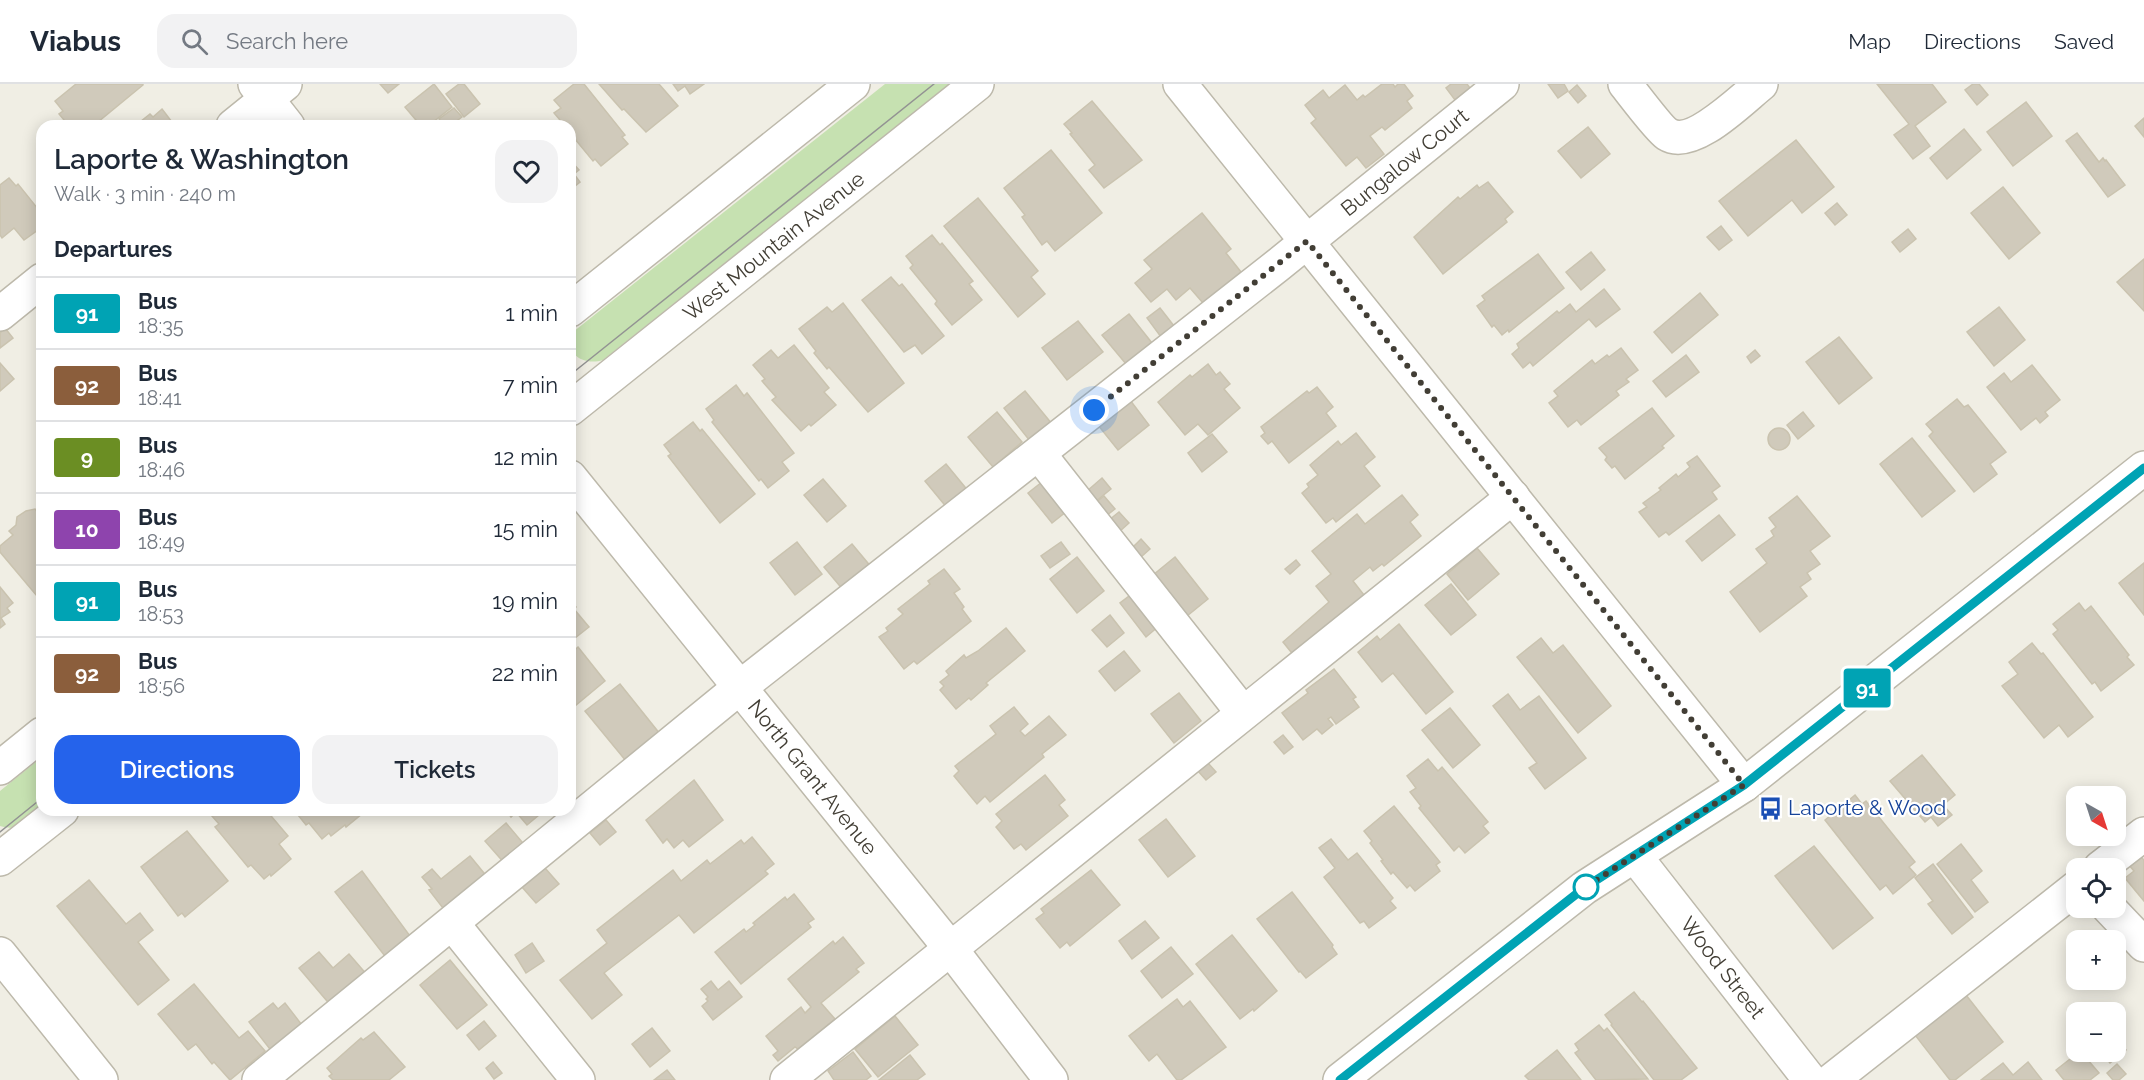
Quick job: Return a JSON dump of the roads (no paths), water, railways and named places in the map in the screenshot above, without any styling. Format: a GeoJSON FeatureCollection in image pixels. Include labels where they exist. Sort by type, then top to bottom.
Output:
{"type":"FeatureCollection","features":[{"type":"Feature","properties":{"kind":"street"},"geometry":{"type":"LineString","coordinates":[[576,305],[853,84]]}},
{"type":"Feature","properties":{"kind":"street","name":"West Mountain Avenue"},"geometry":{"type":"LineString","coordinates":[[576,403],[977,84]]}},
{"type":"Feature","properties":{"kind":"street"},"geometry":{"type":"LineString","coordinates":[[1180,84],[1744,785]]}},
{"type":"Feature","properties":{"kind":"street","name":"Bungalow Court"},"geometry":{"type":"LineString","coordinates":[[259,1080],[739,688],[1039,454],[1503,84]]}},
{"type":"Feature","properties":{"kind":"street"},"geometry":{"type":"LineString","coordinates":[[1625,84],[1667,134],[1683,139],[1702,131],[1761,84]]}},
{"type":"Feature","properties":{"kind":"street"},"geometry":{"type":"LineString","coordinates":[[239,120],[269,89],[285,120]]}},
{"type":"Feature","properties":{"kind":"street"},"geometry":{"type":"LineString","coordinates":[[0,314],[36,285]]}},
{"type":"Feature","properties":{"kind":"street"},"geometry":{"type":"LineString","coordinates":[[1039,454],[1243,713]]}},
{"type":"Feature","properties":{"kind":"street"},"geometry":{"type":"LineString","coordinates":[[1340,1080],[1584,888],[1744,785],[2144,468]]}},
{"type":"Feature","properties":{"kind":"street","name":"North Grant Avenue"},"geometry":{"type":"LineString","coordinates":[[576,484],[950,948],[1051,1080]]}},
{"type":"Feature","properties":{"kind":"street"},"geometry":{"type":"LineString","coordinates":[[787,1080],[1513,497]]}},
{"type":"Feature","properties":{"kind":"street"},"geometry":{"type":"LineString","coordinates":[[0,768],[36,739]]}},
{"type":"Feature","properties":{"kind":"street"},"geometry":{"type":"LineString","coordinates":[[0,859],[54,816]]}},
{"type":"Feature","properties":{"kind":"street"},"geometry":{"type":"LineString","coordinates":[[2113,858],[2144,834]]}},
{"type":"Feature","properties":{"kind":"street","name":"Wood Street"},"geometry":{"type":"LineString","coordinates":[[1635,856],[1810,1080]]}},
{"type":"Feature","properties":{"kind":"street"},"geometry":{"type":"LineString","coordinates":[[1832,1080],[2066,896]]}},
{"type":"Feature","properties":{"kind":"street"},"geometry":{"type":"LineString","coordinates":[[2118,918],[2144,945]]}},
{"type":"Feature","properties":{"kind":"street"},"geometry":{"type":"LineString","coordinates":[[452,923],[578,1080]]}},
{"type":"Feature","properties":{"kind":"street"},"geometry":{"type":"LineString","coordinates":[[0,954],[102,1080]]}},
{"type":"Feature","properties":{"kind":"tram line"},"geometry":{"type":"LineString","coordinates":[[576,370],[934,84]]}},
{"type":"Feature","properties":{"kind":"tram line"},"geometry":{"type":"LineString","coordinates":[[0,832],[36,803]]}},
{"type":"Feature","properties":{"kind":"place","name":"Laporte & Wood"},"geometry":{"type":"Point","coordinates":[1770,808]}}]}
